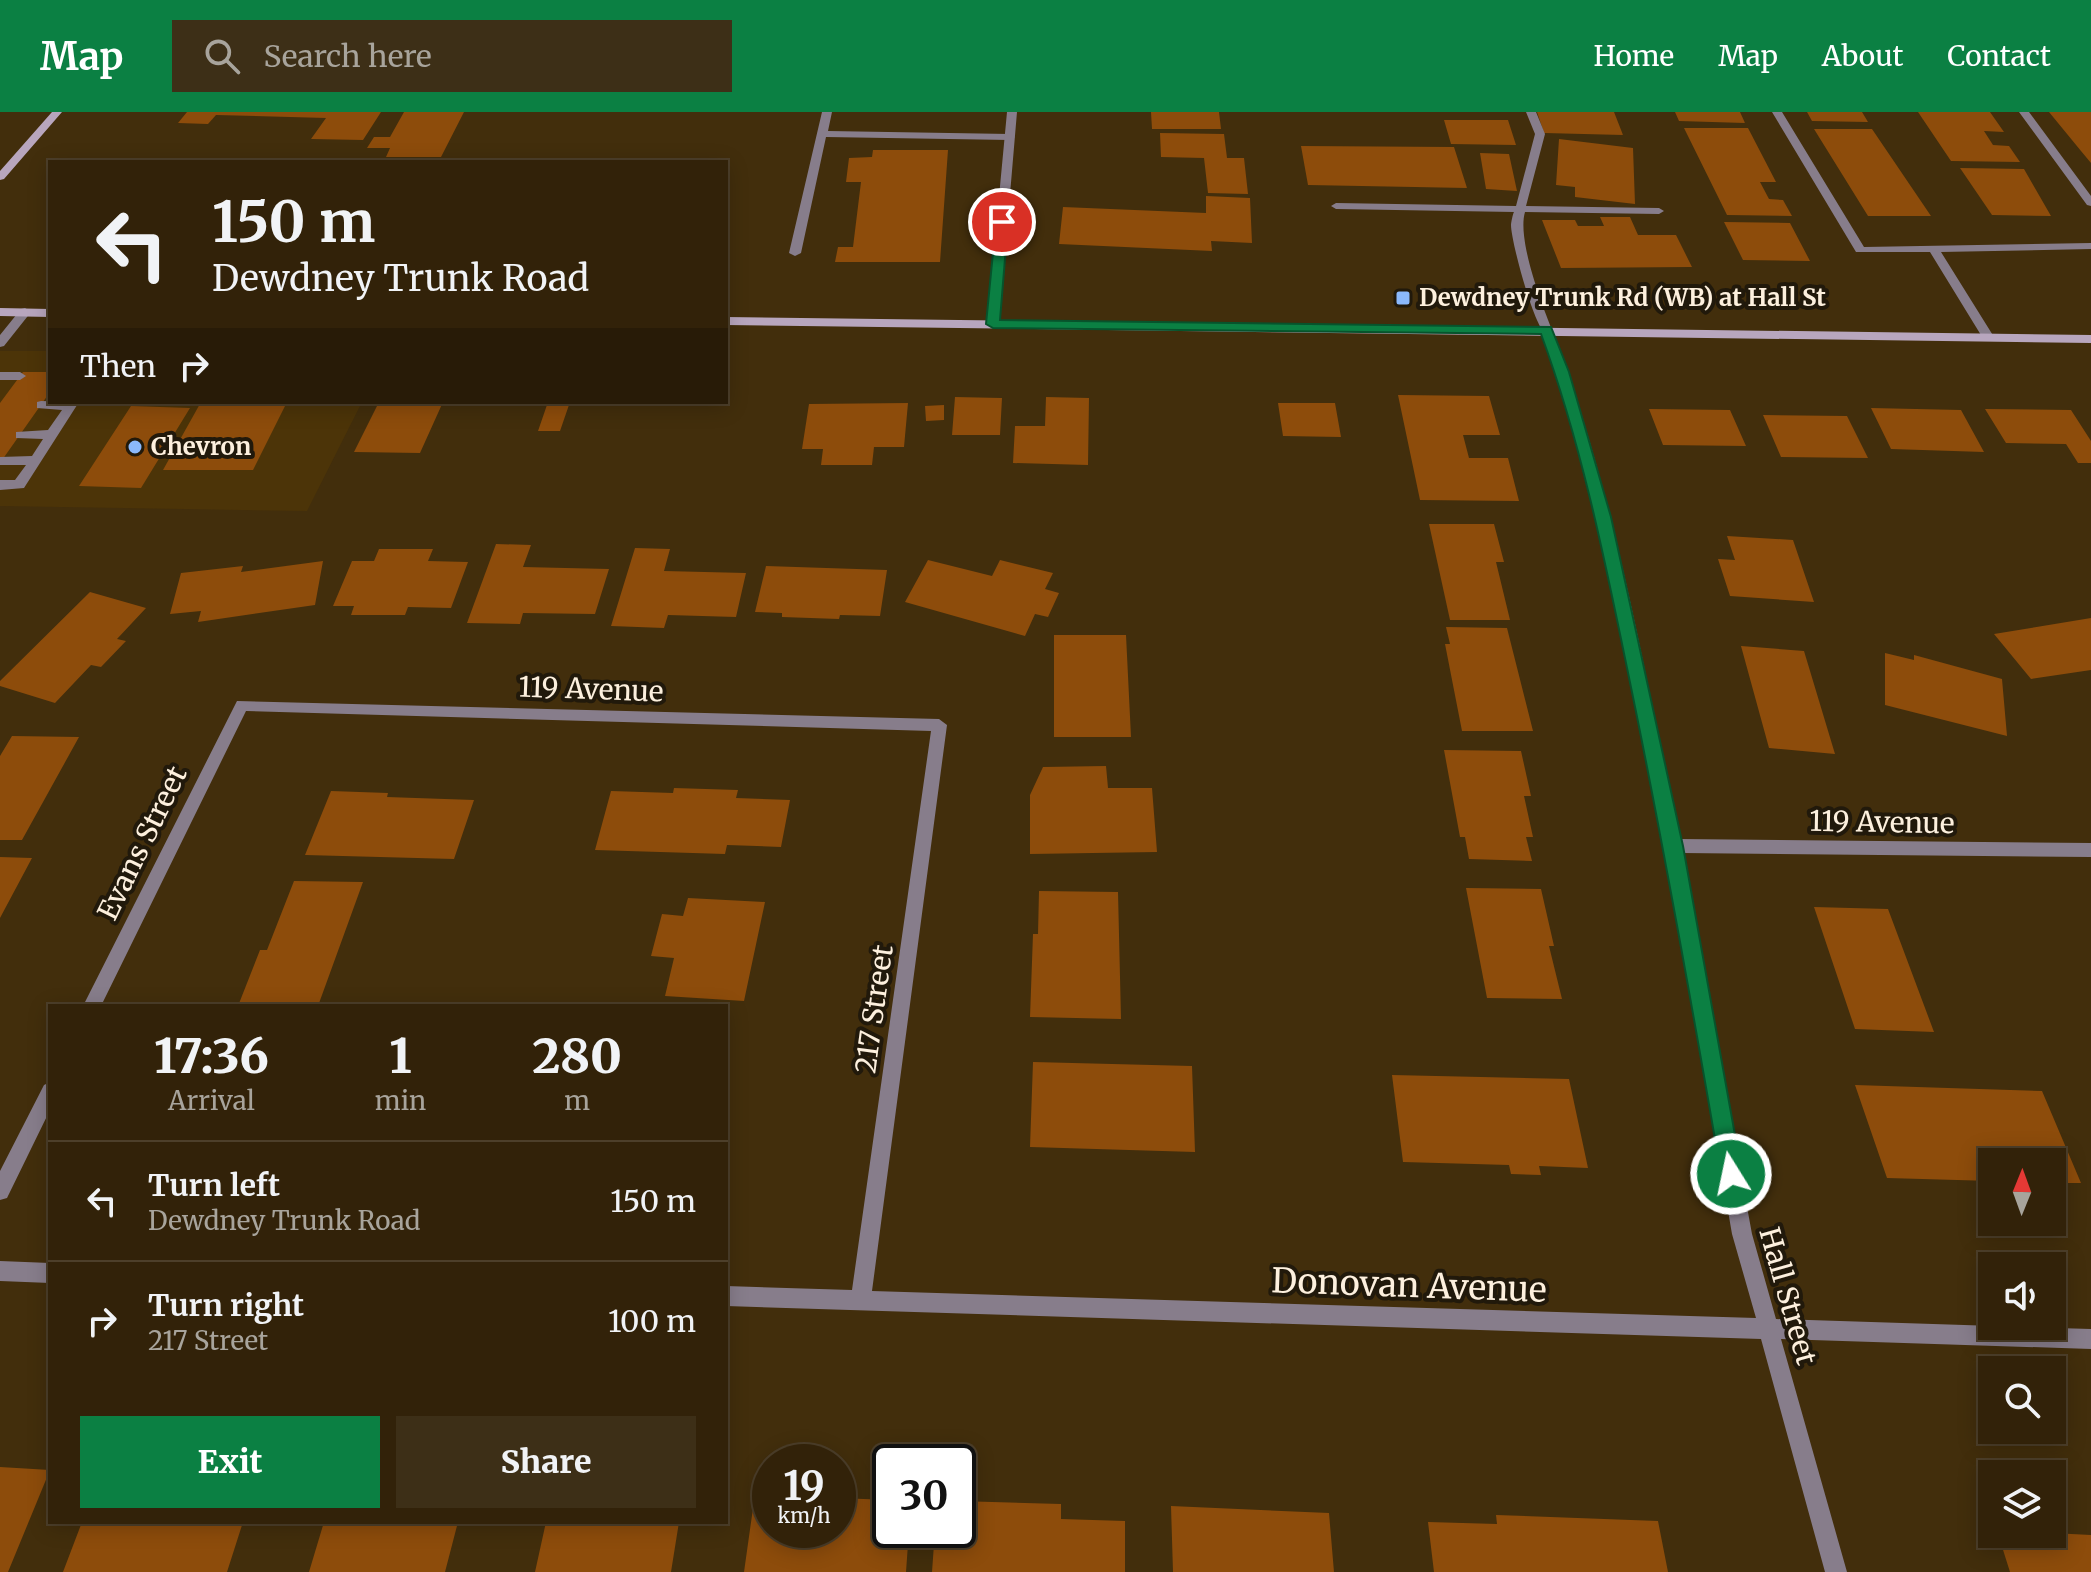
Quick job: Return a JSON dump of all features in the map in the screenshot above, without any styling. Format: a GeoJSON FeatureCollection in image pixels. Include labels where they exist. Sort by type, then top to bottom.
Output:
{"type":"FeatureCollection","features":[{"type":"Feature","properties":{"kind":"main road"},"geometry":{"type":"LineString","coordinates":[[0,177],[57,112]]}},
{"type":"Feature","properties":{"kind":"main road"},"geometry":{"type":"LineString","coordinates":[[0,312],[48,313]]}},
{"type":"Feature","properties":{"kind":"main road"},"geometry":{"type":"LineString","coordinates":[[728,321],[2091,339]]}},
{"type":"Feature","properties":{"kind":"street"},"geometry":{"type":"LineString","coordinates":[[795,253],[827,112]]}},
{"type":"Feature","properties":{"kind":"street"},"geometry":{"type":"LineString","coordinates":[[993,324],[1012,112]]}},
{"type":"Feature","properties":{"kind":"street","name":"Hall Street"},"geometry":{"type":"LineString","coordinates":[[1531,112],[1540,134],[1516,224],[1533,295],[1562,372],[1603,517],[1673,846],[1742,1234],[1771,1328],[1836,1572]]}},
{"type":"Feature","properties":{"kind":"street"},"geometry":{"type":"LineString","coordinates":[[1777,112],[1860,250],[2091,246]]}},
{"type":"Feature","properties":{"kind":"street"},"geometry":{"type":"LineString","coordinates":[[2024,112],[2091,203]]}},
{"type":"Feature","properties":{"kind":"street"},"geometry":{"type":"LineString","coordinates":[[822,134],[1010,137]]}},
{"type":"Feature","properties":{"kind":"street"},"geometry":{"type":"LineString","coordinates":[[1336,206],[1659,211]]}},
{"type":"Feature","properties":{"kind":"street"},"geometry":{"type":"LineString","coordinates":[[1934,249],[1988,337]]}},
{"type":"Feature","properties":{"kind":"street"},"geometry":{"type":"LineString","coordinates":[[0,343],[25,312]]}},
{"type":"Feature","properties":{"kind":"street"},"geometry":{"type":"LineString","coordinates":[[0,376],[20,376]]}},
{"type":"Feature","properties":{"kind":"street"},"geometry":{"type":"LineString","coordinates":[[41,405],[72,404]]}},
{"type":"Feature","properties":{"kind":"street"},"geometry":{"type":"LineString","coordinates":[[0,485],[19,485],[72,404]]}},
{"type":"Feature","properties":{"kind":"street"},"geometry":{"type":"LineString","coordinates":[[20,435],[52,434]]}},
{"type":"Feature","properties":{"kind":"street"},"geometry":{"type":"LineString","coordinates":[[2,461],[35,460]]}},
{"type":"Feature","properties":{"kind":"street","name":"119 Avenue"},"geometry":{"type":"LineString","coordinates":[[242,705],[939,725]]}},
{"type":"Feature","properties":{"kind":"street","name":"Evans Street"},"geometry":{"type":"LineString","coordinates":[[93,1004],[242,705]]}},
{"type":"Feature","properties":{"kind":"street","name":"217 Street"},"geometry":{"type":"LineString","coordinates":[[861,1300],[939,725]]}},
{"type":"Feature","properties":{"kind":"street","name":"119 Avenue"},"geometry":{"type":"LineString","coordinates":[[1673,846],[2091,850]]}},
{"type":"Feature","properties":{"kind":"street"},"geometry":{"type":"LineString","coordinates":[[0,1191],[48,1095]]}},
{"type":"Feature","properties":{"kind":"street"},"geometry":{"type":"LineString","coordinates":[[0,1271],[48,1273]]}},
{"type":"Feature","properties":{"kind":"street","name":"Donovan Avenue"},"geometry":{"type":"LineString","coordinates":[[728,1296],[2091,1339]]}},
{"type":"Feature","properties":{"kind":"shaded area"},"geometry":{"type":"Polygon","coordinates":[[[0,351],[48,351],[48,404],[361,404],[307,511],[0,506],[0,351]]]}},
{"type":"Feature","properties":{"kind":"building"},"geometry":{"type":"Polygon","coordinates":[[[187,112],[381,112],[363,140],[311,139],[326,118],[216,115],[208,124],[178,123],[187,112]]]}},
{"type":"Feature","properties":{"kind":"building"},"geometry":{"type":"Polygon","coordinates":[[[404,112],[464,112],[441,157],[386,157],[390,148],[367,148],[374,137],[390,137],[404,112]]]}},
{"type":"Feature","properties":{"kind":"building"},"geometry":{"type":"Polygon","coordinates":[[[1151,112],[1219,112],[1221,129],[1152,129],[1151,112]]]}},
{"type":"Feature","properties":{"kind":"building"},"geometry":{"type":"Polygon","coordinates":[[[1537,112],[1614,112],[1623,135],[1544,133],[1537,112]]]}},
{"type":"Feature","properties":{"kind":"building"},"geometry":{"type":"Polygon","coordinates":[[[1675,112],[1740,112],[1745,123],[1679,121],[1675,112]]]}},
{"type":"Feature","properties":{"kind":"building"},"geometry":{"type":"Polygon","coordinates":[[[1807,112],[1862,112],[1868,122],[1812,121],[1807,112]]]}},
{"type":"Feature","properties":{"kind":"building"},"geometry":{"type":"Polygon","coordinates":[[[1918,112],[1990,112],[2004,132],[1984,131],[1993,145],[2009,146],[2020,162],[1951,161],[1918,112]]]}},
{"type":"Feature","properties":{"kind":"building"},"geometry":{"type":"Polygon","coordinates":[[[2049,112],[2091,112],[2091,163],[2081,151],[2049,112]]]}},
{"type":"Feature","properties":{"kind":"building"},"geometry":{"type":"Polygon","coordinates":[[[1444,120],[1508,120],[1516,145],[1451,144],[1444,120]]]}},
{"type":"Feature","properties":{"kind":"building"},"geometry":{"type":"Polygon","coordinates":[[[1684,128],[1748,128],[1776,182],[1760,182],[1769,199],[1783,200],[1792,216],[1727,215],[1684,128]]]}},
{"type":"Feature","properties":{"kind":"building"},"geometry":{"type":"Polygon","coordinates":[[[1814,129],[1872,129],[1931,216],[1868,216],[1814,129]]]}},
{"type":"Feature","properties":{"kind":"building"},"geometry":{"type":"Polygon","coordinates":[[[1160,133],[1224,134],[1227,158],[1244,158],[1248,194],[1208,193],[1204,158],[1161,157],[1160,133]]]}},
{"type":"Feature","properties":{"kind":"building"},"geometry":{"type":"Polygon","coordinates":[[[1559,139],[1633,148],[1635,204],[1575,197],[1575,187],[1556,185],[1559,139]]]}},
{"type":"Feature","properties":{"kind":"building"},"geometry":{"type":"Polygon","coordinates":[[[1301,146],[1454,147],[1467,188],[1308,185],[1301,146]]]}},
{"type":"Feature","properties":{"kind":"building"},"geometry":{"type":"Polygon","coordinates":[[[873,150],[948,150],[940,262],[835,262],[838,247],[853,247],[861,182],[846,182],[849,158],[872,157],[873,150]]]}},
{"type":"Feature","properties":{"kind":"building"},"geometry":{"type":"Polygon","coordinates":[[[1480,153],[1509,154],[1517,191],[1486,189],[1480,153]]]}},
{"type":"Feature","properties":{"kind":"building"},"geometry":{"type":"Polygon","coordinates":[[[1960,168],[2024,169],[2051,216],[1992,215],[1960,168]]]}},
{"type":"Feature","properties":{"kind":"building"},"geometry":{"type":"Polygon","coordinates":[[[1206,196],[1250,198],[1252,243],[1211,241],[1212,251],[1059,244],[1063,207],[1206,213],[1206,196]]]}},
{"type":"Feature","properties":{"kind":"building"},"geometry":{"type":"Polygon","coordinates":[[[1600,217],[1630,217],[1638,235],[1676,235],[1692,267],[1561,268],[1542,220],[1575,220],[1578,226],[1604,226],[1600,217]]]}},
{"type":"Feature","properties":{"kind":"building"},"geometry":{"type":"Polygon","coordinates":[[[1724,222],[1790,223],[1810,261],[1743,260],[1724,222]]]}},
{"type":"Feature","properties":{"kind":"building"},"geometry":{"type":"Polygon","coordinates":[[[23,372],[48,372],[48,395],[0,463],[0,403],[23,372]]]}},
{"type":"Feature","properties":{"kind":"building"},"geometry":{"type":"Polygon","coordinates":[[[1398,395],[1489,396],[1500,435],[1463,435],[1469,458],[1508,458],[1519,501],[1420,500],[1398,395]]]}},
{"type":"Feature","properties":{"kind":"building"},"geometry":{"type":"Polygon","coordinates":[[[955,397],[1002,398],[1000,435],[952,435],[955,397]]]}},
{"type":"Feature","properties":{"kind":"building"},"geometry":{"type":"Polygon","coordinates":[[[1046,397],[1089,398],[1088,465],[1013,463],[1015,426],[1045,426],[1046,397]]]}},
{"type":"Feature","properties":{"kind":"building"},"geometry":{"type":"Polygon","coordinates":[[[908,403],[904,447],[874,447],[872,465],[821,465],[823,449],[802,449],[809,404],[908,403]]]}},
{"type":"Feature","properties":{"kind":"building"},"geometry":{"type":"Polygon","coordinates":[[[1278,403],[1335,403],[1341,437],[1283,436],[1278,403]]]}},
{"type":"Feature","properties":{"kind":"building"},"geometry":{"type":"Polygon","coordinates":[[[200,404],[286,404],[253,470],[163,470],[200,404]]]}},
{"type":"Feature","properties":{"kind":"building"},"geometry":{"type":"Polygon","coordinates":[[[378,404],[442,404],[420,453],[354,452],[378,404]]]}},
{"type":"Feature","properties":{"kind":"building"},"geometry":{"type":"Polygon","coordinates":[[[547,404],[569,404],[560,431],[538,431],[547,404]]]}},
{"type":"Feature","properties":{"kind":"building"},"geometry":{"type":"Polygon","coordinates":[[[944,405],[944,420],[926,421],[925,406],[944,405]]]}},
{"type":"Feature","properties":{"kind":"building","name":"Chevron"},"geometry":{"type":"Polygon","coordinates":[[[131,406],[190,408],[141,488],[79,486],[131,406]]]}},
{"type":"Feature","properties":{"kind":"building"},"geometry":{"type":"Polygon","coordinates":[[[1871,408],[1961,410],[1984,452],[1891,449],[1871,408]]]}},
{"type":"Feature","properties":{"kind":"building"},"geometry":{"type":"Polygon","coordinates":[[[1649,409],[1730,410],[1746,446],[1663,445],[1649,409]]]}},
{"type":"Feature","properties":{"kind":"building"},"geometry":{"type":"Polygon","coordinates":[[[1985,409],[2071,410],[2091,441],[2091,463],[2078,463],[2066,444],[2006,443],[1985,409]]]}},
{"type":"Feature","properties":{"kind":"building"},"geometry":{"type":"Polygon","coordinates":[[[1763,415],[1847,416],[1868,458],[1781,457],[1763,415]]]}},
{"type":"Feature","properties":{"kind":"building"},"geometry":{"type":"Polygon","coordinates":[[[1429,524],[1494,524],[1504,562],[1496,562],[1510,620],[1450,620],[1429,524]]]}},
{"type":"Feature","properties":{"kind":"building"},"geometry":{"type":"Polygon","coordinates":[[[1727,536],[1793,540],[1814,602],[1730,596],[1718,559],[1735,560],[1727,536]]]}},
{"type":"Feature","properties":{"kind":"building"},"geometry":{"type":"Polygon","coordinates":[[[496,544],[531,545],[523,567],[609,569],[595,614],[523,613],[520,624],[467,623],[496,544]]]}},
{"type":"Feature","properties":{"kind":"building"},"geometry":{"type":"Polygon","coordinates":[[[635,548],[670,549],[664,571],[746,573],[736,617],[668,615],[664,628],[611,626],[635,548]]]}},
{"type":"Feature","properties":{"kind":"building"},"geometry":{"type":"Polygon","coordinates":[[[379,549],[433,549],[428,561],[468,562],[451,608],[408,607],[405,615],[351,615],[354,606],[333,606],[352,561],[374,561],[379,549]]]}},
{"type":"Feature","properties":{"kind":"building"},"geometry":{"type":"Polygon","coordinates":[[[928,560],[992,576],[1000,560],[1053,573],[1045,589],[1059,593],[1048,617],[1035,614],[1025,636],[905,602],[928,560]]]}},
{"type":"Feature","properties":{"kind":"building"},"geometry":{"type":"Polygon","coordinates":[[[323,561],[315,605],[198,622],[201,611],[170,614],[181,573],[243,566],[241,572],[323,561]]]}},
{"type":"Feature","properties":{"kind":"building"},"geometry":{"type":"Polygon","coordinates":[[[766,566],[887,570],[880,616],[840,615],[839,619],[782,617],[782,613],[755,612],[766,566]]]}},
{"type":"Feature","properties":{"kind":"building"},"geometry":{"type":"Polygon","coordinates":[[[90,592],[146,608],[117,639],[126,641],[101,667],[91,665],[55,703],[0,686],[0,681],[90,592]]]}},
{"type":"Feature","properties":{"kind":"building"},"geometry":{"type":"Polygon","coordinates":[[[2091,618],[2091,670],[2031,679],[1994,634],[2091,618]]]}},
{"type":"Feature","properties":{"kind":"building"},"geometry":{"type":"Polygon","coordinates":[[[1446,627],[1507,628],[1533,731],[1462,731],[1445,644],[1450,644],[1446,627]]]}},
{"type":"Feature","properties":{"kind":"building"},"geometry":{"type":"Polygon","coordinates":[[[1054,635],[1126,635],[1131,737],[1054,737],[1054,635]]]}},
{"type":"Feature","properties":{"kind":"building"},"geometry":{"type":"Polygon","coordinates":[[[1741,646],[1804,651],[1835,754],[1769,748],[1741,646]]]}},
{"type":"Feature","properties":{"kind":"building"},"geometry":{"type":"Polygon","coordinates":[[[1885,653],[1914,660],[1914,655],[2002,679],[2007,736],[1885,705],[1885,653]]]}},
{"type":"Feature","properties":{"kind":"building"},"geometry":{"type":"Polygon","coordinates":[[[12,736],[79,737],[22,840],[0,840],[0,756],[12,736]]]}},
{"type":"Feature","properties":{"kind":"building"},"geometry":{"type":"Polygon","coordinates":[[[1444,750],[1521,751],[1531,796],[1524,796],[1533,837],[1526,837],[1532,861],[1469,859],[1465,837],[1460,837],[1444,750]]]}},
{"type":"Feature","properties":{"kind":"building"},"geometry":{"type":"Polygon","coordinates":[[[1106,766],[1108,788],[1152,788],[1157,852],[1030,854],[1030,795],[1043,767],[1106,766]]]}},
{"type":"Feature","properties":{"kind":"building"},"geometry":{"type":"Polygon","coordinates":[[[674,788],[738,790],[736,798],[790,800],[781,847],[727,845],[725,854],[595,850],[611,791],[673,793],[674,788]]]}},
{"type":"Feature","properties":{"kind":"building"},"geometry":{"type":"Polygon","coordinates":[[[331,791],[388,793],[387,797],[474,800],[454,859],[305,855],[331,791]]]}},
{"type":"Feature","properties":{"kind":"building"},"geometry":{"type":"Polygon","coordinates":[[[0,857],[32,858],[0,918],[0,857]]]}},
{"type":"Feature","properties":{"kind":"building"},"geometry":{"type":"Polygon","coordinates":[[[294,881],[363,882],[319,1004],[239,1004],[260,950],[267,950],[294,881]]]}},
{"type":"Feature","properties":{"kind":"building"},"geometry":{"type":"Polygon","coordinates":[[[1466,888],[1541,889],[1554,946],[1549,946],[1562,999],[1487,998],[1466,888]]]}},
{"type":"Feature","properties":{"kind":"building"},"geometry":{"type":"Polygon","coordinates":[[[1039,891],[1118,892],[1121,1019],[1030,1017],[1033,934],[1038,934],[1039,891]]]}},
{"type":"Feature","properties":{"kind":"building"},"geometry":{"type":"Polygon","coordinates":[[[688,898],[765,902],[744,1001],[665,996],[674,958],[651,956],[662,914],[683,916],[688,898]]]}},
{"type":"Feature","properties":{"kind":"building"},"geometry":{"type":"Polygon","coordinates":[[[1814,907],[1888,909],[1934,1032],[1855,1029],[1814,907]]]}},
{"type":"Feature","properties":{"kind":"building"},"geometry":{"type":"Polygon","coordinates":[[[1033,1062],[1192,1066],[1195,1152],[1030,1147],[1033,1062]]]}},
{"type":"Feature","properties":{"kind":"building"},"geometry":{"type":"Polygon","coordinates":[[[1392,1075],[1569,1079],[1588,1168],[1539,1166],[1541,1175],[1511,1174],[1509,1165],[1403,1162],[1392,1075]]]}},
{"type":"Feature","properties":{"kind":"building"},"geometry":{"type":"Polygon","coordinates":[[[1855,1085],[2042,1091],[2081,1183],[2066,1183],[2066,1148],[1978,1148],[1978,1181],[1887,1178],[1855,1085]]]}},
{"type":"Feature","properties":{"kind":"building"},"geometry":{"type":"Polygon","coordinates":[[[0,1467],[48,1470],[8,1572],[0,1572],[0,1467]]]}},
{"type":"Feature","properties":{"kind":"building"},"geometry":{"type":"Polygon","coordinates":[[[856,1499],[872,1499],[872,1548],[908,1548],[906,1572],[744,1572],[752,1515],[752,1548],[856,1548],[856,1499]]]}},
{"type":"Feature","properties":{"kind":"building"},"geometry":{"type":"Polygon","coordinates":[[[976,1502],[1061,1504],[1061,1519],[1125,1521],[1125,1572],[932,1572],[934,1548],[976,1548],[976,1502]]]}},
{"type":"Feature","properties":{"kind":"building"},"geometry":{"type":"Polygon","coordinates":[[[1171,1506],[1329,1513],[1334,1572],[1173,1572],[1171,1506]]]}},
{"type":"Feature","properties":{"kind":"building"},"geometry":{"type":"Polygon","coordinates":[[[1496,1515],[1658,1521],[1668,1572],[1434,1572],[1428,1522],[1497,1524],[1496,1515]]]}},
{"type":"Feature","properties":{"kind":"building"},"geometry":{"type":"Polygon","coordinates":[[[81,1524],[242,1524],[227,1572],[63,1572],[81,1524]]]}},
{"type":"Feature","properties":{"kind":"building"},"geometry":{"type":"Polygon","coordinates":[[[323,1524],[457,1524],[445,1572],[309,1572],[323,1524]]]}},
{"type":"Feature","properties":{"kind":"building"},"geometry":{"type":"Polygon","coordinates":[[[546,1524],[679,1524],[671,1572],[535,1572],[546,1524]]]}},
{"type":"Feature","properties":{"kind":"building"},"geometry":{"type":"Polygon","coordinates":[[[2066,1534],[2091,1535],[2091,1572],[2010,1572],[2002,1548],[2066,1548],[2066,1534]]]}},
{"type":"Feature","properties":{"kind":"place","name":"Dewdney Trunk Rd (WB) at Hall St"},"geometry":{"type":"Point","coordinates":[1403,298]}},
{"type":"Feature","properties":{"kind":"place","name":"Chevron"},"geometry":{"type":"Point","coordinates":[135,447]}},
{"type":"Feature","properties":{"kind":"route"},"geometry":{"type":"LineString","coordinates":[[1002,222],[993,324],[1546,330],[1562,372],[1603,517],[1673,846],[1731,1174]]}}]}
